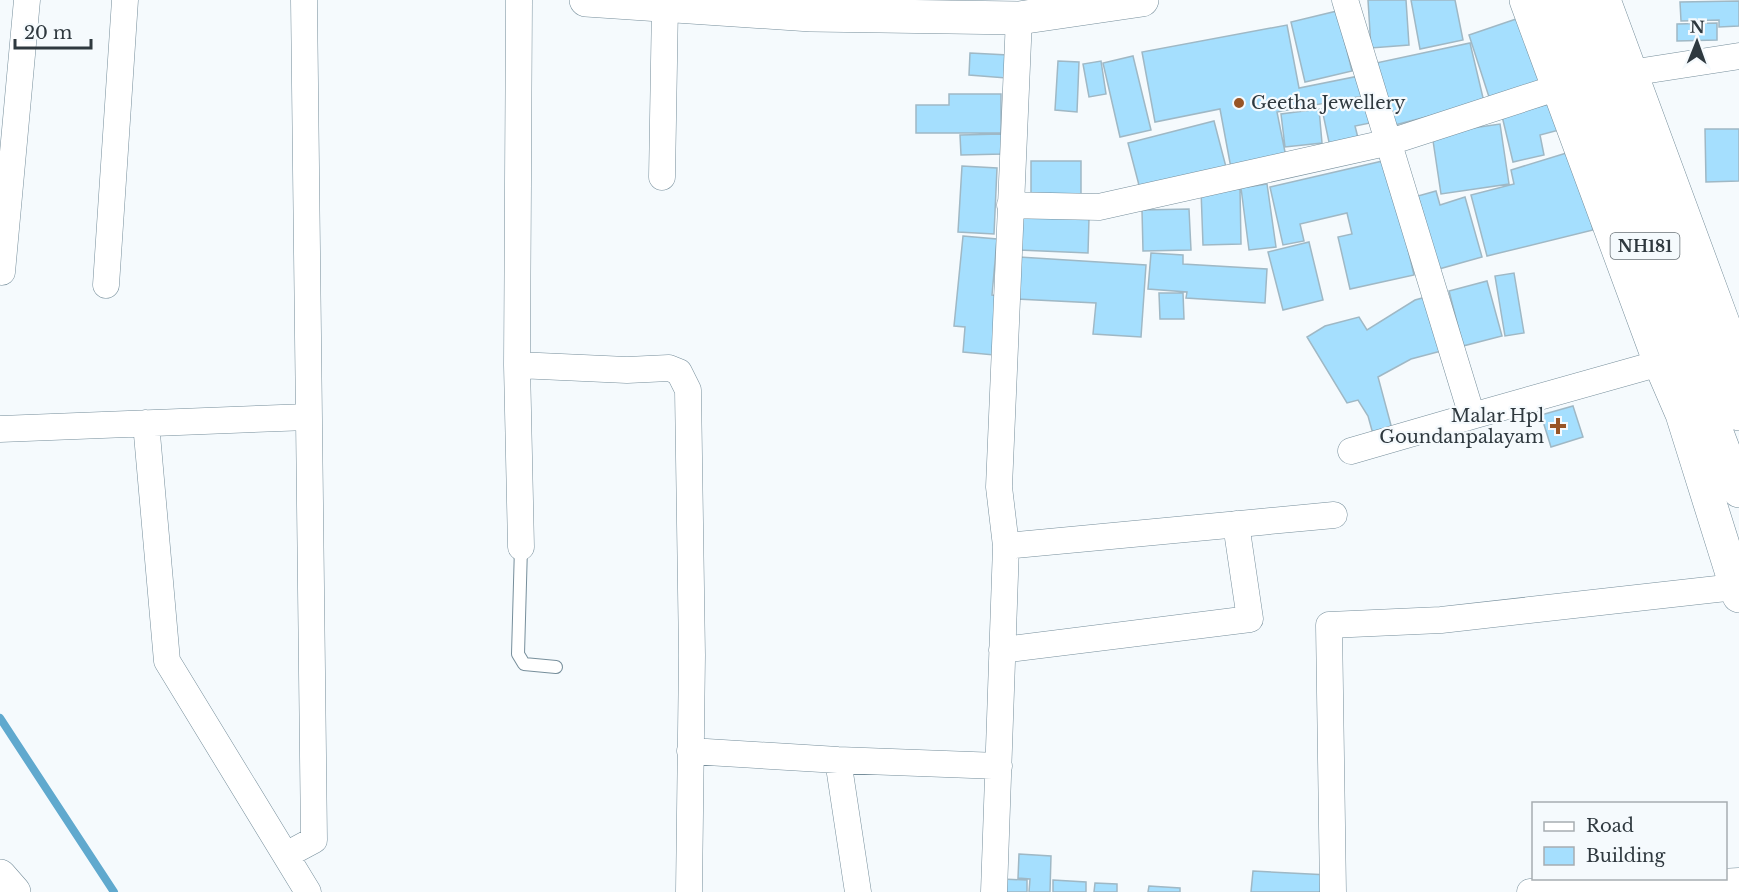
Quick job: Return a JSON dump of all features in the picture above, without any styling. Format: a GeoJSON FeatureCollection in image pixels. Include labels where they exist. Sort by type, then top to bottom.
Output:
{"type":"FeatureCollection","features":[{"type":"Feature","properties":{"kind":"main road"},"geometry":{"type":"LineString","coordinates":[[586,0],[811,15],[1018,18],[1142,0]]}},
{"type":"Feature","properties":{"kind":"main road"},"geometry":{"type":"LineString","coordinates":[[1526,0],[1660,363],[1682,414],[1737,591]]}},
{"type":"Feature","properties":{"kind":"main road","name":"NH181"},"geometry":{"type":"LineString","coordinates":[[1553,0],[1739,491]]}},
{"type":"Feature","properties":{"kind":"main road","name":"NH181"},"geometry":{"type":"LineString","coordinates":[[1580,0],[1739,414]]}},
{"type":"Feature","properties":{"kind":"main road"},"geometry":{"type":"LineString","coordinates":[[1604,0],[1739,366]]}},
{"type":"Feature","properties":{"kind":"main road"},"geometry":{"type":"LineString","coordinates":[[0,876],[14,892]]}},
{"type":"Feature","properties":{"kind":"street"},"geometry":{"type":"LineString","coordinates":[[2,272],[27,0]]}},
{"type":"Feature","properties":{"kind":"street"},"geometry":{"type":"LineString","coordinates":[[105,285],[125,0]]}},
{"type":"Feature","properties":{"kind":"street"},"geometry":{"type":"LineString","coordinates":[[286,855],[314,840],[304,0]]}},
{"type":"Feature","properties":{"kind":"street"},"geometry":{"type":"LineString","coordinates":[[519,0],[517,365],[521,547]]}},
{"type":"Feature","properties":{"kind":"street"},"geometry":{"type":"LineString","coordinates":[[1345,0],[1472,416]]}},
{"type":"Feature","properties":{"kind":"street"},"geometry":{"type":"LineString","coordinates":[[663,177],[666,5]]}},
{"type":"Feature","properties":{"kind":"street"},"geometry":{"type":"LineString","coordinates":[[994,892],[1005,546],[999,486],[1018,18]]}},
{"type":"Feature","properties":{"kind":"street"},"geometry":{"type":"LineString","coordinates":[[1630,73],[1739,56]]}},
{"type":"Feature","properties":{"kind":"street"},"geometry":{"type":"LineString","coordinates":[[1010,205],[1099,207],[1390,142],[1558,87]]}},
{"type":"Feature","properties":{"kind":"street"},"geometry":{"type":"LineString","coordinates":[[1351,451],[1660,363]]}},
{"type":"Feature","properties":{"kind":"street"},"geometry":{"type":"LineString","coordinates":[[517,365],[616,370],[669,368],[679,372],[686,380],[692,655],[689,892]]}},
{"type":"Feature","properties":{"kind":"street"},"geometry":{"type":"LineString","coordinates":[[0,429],[308,417]]}},
{"type":"Feature","properties":{"kind":"street"},"geometry":{"type":"LineString","coordinates":[[146,423],[167,661],[308,892]]}},
{"type":"Feature","properties":{"kind":"street"},"geometry":{"type":"LineString","coordinates":[[1005,546],[1334,515]]}},
{"type":"Feature","properties":{"kind":"street"},"geometry":{"type":"LineString","coordinates":[[1002,650],[1250,619],[1236,524]]}},
{"type":"Feature","properties":{"kind":"street"},"geometry":{"type":"LineString","coordinates":[[1333,892],[1329,625],[1441,620],[1737,591]]}},
{"type":"Feature","properties":{"kind":"street"},"geometry":{"type":"LineString","coordinates":[[690,751],[838,760],[999,766]]}},
{"type":"Feature","properties":{"kind":"street"},"geometry":{"type":"LineString","coordinates":[[838,760],[858,892]]}},
{"type":"Feature","properties":{"kind":"street"},"geometry":{"type":"LineString","coordinates":[[1530,892],[1739,881]]}},
{"type":"Feature","properties":{"kind":"lane"},"geometry":{"type":"LineString","coordinates":[[521,547],[518,654],[524,664],[556,666]]}},
{"type":"Feature","properties":{"kind":"building"},"geometry":{"type":"Polygon","coordinates":[[[1368,0],[1406,0],[1409,45],[1371,48],[1368,0]]]}},
{"type":"Feature","properties":{"kind":"building"},"geometry":{"type":"Polygon","coordinates":[[[1411,0],[1455,0],[1463,40],[1420,49],[1411,0]]]}},
{"type":"Feature","properties":{"kind":"building"},"geometry":{"type":"Polygon","coordinates":[[[1739,1],[1739,26],[1719,27],[1719,20],[1681,21],[1680,2],[1739,1]]]}},
{"type":"Feature","properties":{"kind":"building"},"geometry":{"type":"Polygon","coordinates":[[[1337,11],[1352,71],[1305,82],[1291,22],[1337,11]]]}},
{"type":"Feature","properties":{"kind":"building"},"geometry":{"type":"Polygon","coordinates":[[[1519,18],[1540,84],[1490,100],[1469,35],[1519,18]]]}},
{"type":"Feature","properties":{"kind":"building"},"geometry":{"type":"Polygon","coordinates":[[[1717,23],[1717,40],[1677,41],[1677,24],[1717,23]]]}},
{"type":"Feature","properties":{"kind":"building","name":"Geetha Jewellery"},"geometry":{"type":"Polygon","coordinates":[[[1287,25],[1299,88],[1359,76],[1363,96],[1277,112],[1286,157],[1231,168],[1220,109],[1155,122],[1142,52],[1287,25]]]}},
{"type":"Feature","properties":{"kind":"building"},"geometry":{"type":"Polygon","coordinates":[[[1470,43],[1484,102],[1391,126],[1376,63],[1470,43]]]}},
{"type":"Feature","properties":{"kind":"building"},"geometry":{"type":"Polygon","coordinates":[[[970,53],[1008,55],[1006,78],[969,75],[970,53]]]}},
{"type":"Feature","properties":{"kind":"building"},"geometry":{"type":"Polygon","coordinates":[[[1133,56],[1151,130],[1120,137],[1103,63],[1133,56]]]}},
{"type":"Feature","properties":{"kind":"building"},"geometry":{"type":"Polygon","coordinates":[[[1058,61],[1079,62],[1077,112],[1055,110],[1058,61]]]}},
{"type":"Feature","properties":{"kind":"building"},"geometry":{"type":"Polygon","coordinates":[[[1101,61],[1106,94],[1089,97],[1083,64],[1101,61]]]}},
{"type":"Feature","properties":{"kind":"building"},"geometry":{"type":"Polygon","coordinates":[[[949,94],[1001,94],[1001,133],[916,133],[916,105],[949,105],[949,94]]]}},
{"type":"Feature","properties":{"kind":"building"},"geometry":{"type":"Polygon","coordinates":[[[1371,99],[1375,122],[1355,126],[1359,142],[1330,147],[1322,109],[1371,99]]]}},
{"type":"Feature","properties":{"kind":"building"},"geometry":{"type":"Polygon","coordinates":[[[1553,103],[1559,130],[1540,135],[1544,155],[1513,162],[1502,116],[1553,103]]]}},
{"type":"Feature","properties":{"kind":"building"},"geometry":{"type":"Polygon","coordinates":[[[1319,109],[1322,143],[1285,147],[1281,114],[1319,109]]]}},
{"type":"Feature","properties":{"kind":"building"},"geometry":{"type":"Polygon","coordinates":[[[1214,121],[1226,167],[1140,189],[1128,143],[1214,121]]]}},
{"type":"Feature","properties":{"kind":"building"},"geometry":{"type":"Polygon","coordinates":[[[1500,124],[1509,184],[1441,194],[1432,134],[1500,124]]]}},
{"type":"Feature","properties":{"kind":"building"},"geometry":{"type":"Polygon","coordinates":[[[1705,129],[1739,129],[1739,181],[1706,182],[1705,129]]]}},
{"type":"Feature","properties":{"kind":"building"},"geometry":{"type":"Polygon","coordinates":[[[1002,134],[1003,154],[961,155],[960,135],[1002,134]]]}},
{"type":"Feature","properties":{"kind":"building"},"geometry":{"type":"Polygon","coordinates":[[[1573,151],[1593,230],[1487,256],[1471,195],[1514,184],[1511,170],[1573,151]]]}},
{"type":"Feature","properties":{"kind":"building"},"geometry":{"type":"Polygon","coordinates":[[[1387,160],[1414,275],[1350,289],[1338,237],[1352,234],[1347,213],[1300,224],[1304,241],[1283,245],[1270,187],[1387,160]]]}},
{"type":"Feature","properties":{"kind":"building"},"geometry":{"type":"Polygon","coordinates":[[[1031,161],[1081,161],[1081,195],[1031,195],[1031,161]]]}},
{"type":"Feature","properties":{"kind":"building"},"geometry":{"type":"Polygon","coordinates":[[[962,166],[997,168],[994,234],[958,232],[962,166]]]}},
{"type":"Feature","properties":{"kind":"building"},"geometry":{"type":"Polygon","coordinates":[[[1267,184],[1276,247],[1249,250],[1241,188],[1267,184]]]}},
{"type":"Feature","properties":{"kind":"building"},"geometry":{"type":"Polygon","coordinates":[[[1240,189],[1241,244],[1203,245],[1201,190],[1240,189]]]}},
{"type":"Feature","properties":{"kind":"building"},"geometry":{"type":"Polygon","coordinates":[[[1436,191],[1440,205],[1465,197],[1482,257],[1439,269],[1418,196],[1436,191]]]}},
{"type":"Feature","properties":{"kind":"building"},"geometry":{"type":"Polygon","coordinates":[[[1189,209],[1191,250],[1143,251],[1142,210],[1189,209]]]}},
{"type":"Feature","properties":{"kind":"building"},"geometry":{"type":"Polygon","coordinates":[[[1020,215],[1089,218],[1088,253],[1019,250],[1020,215]]]}},
{"type":"Feature","properties":{"kind":"building"},"geometry":{"type":"Polygon","coordinates":[[[963,236],[997,239],[992,295],[999,296],[994,355],[963,352],[965,327],[954,326],[963,236]]]}},
{"type":"Feature","properties":{"kind":"building"},"geometry":{"type":"Polygon","coordinates":[[[1309,242],[1323,300],[1283,310],[1268,252],[1309,242]]]}},
{"type":"Feature","properties":{"kind":"building"},"geometry":{"type":"Polygon","coordinates":[[[1151,253],[1183,255],[1183,264],[1267,269],[1265,303],[1186,298],[1187,292],[1148,289],[1151,253]]]}},
{"type":"Feature","properties":{"kind":"building"},"geometry":{"type":"Polygon","coordinates":[[[1019,257],[1146,265],[1141,337],[1093,334],[1096,303],[1017,299],[1019,257]]]}},
{"type":"Feature","properties":{"kind":"building"},"geometry":{"type":"Polygon","coordinates":[[[1514,273],[1524,333],[1505,336],[1495,276],[1514,273]]]}},
{"type":"Feature","properties":{"kind":"building"},"geometry":{"type":"Polygon","coordinates":[[[1487,281],[1502,336],[1463,346],[1449,291],[1487,281]]]}},
{"type":"Feature","properties":{"kind":"building"},"geometry":{"type":"Polygon","coordinates":[[[1159,293],[1183,293],[1184,319],[1160,319],[1159,293]]]}},
{"type":"Feature","properties":{"kind":"building"},"geometry":{"type":"Polygon","coordinates":[[[1426,297],[1445,350],[1411,359],[1378,377],[1392,429],[1373,434],[1368,416],[1358,400],[1347,403],[1307,337],[1325,326],[1359,317],[1367,330],[1415,300],[1426,297]]]}},
{"type":"Feature","properties":{"kind":"building"},"geometry":{"type":"Polygon","coordinates":[[[1573,406],[1583,437],[1551,447],[1541,415],[1573,406]]]}},
{"type":"Feature","properties":{"kind":"building"},"geometry":{"type":"Polygon","coordinates":[[[1019,854],[1051,856],[1050,892],[1029,892],[1030,879],[1018,878],[1019,854]]]}},
{"type":"Feature","properties":{"kind":"building"},"geometry":{"type":"Polygon","coordinates":[[[1253,871],[1329,875],[1328,892],[1251,892],[1253,871]]]}},
{"type":"Feature","properties":{"kind":"building"},"geometry":{"type":"Polygon","coordinates":[[[1002,879],[1027,880],[1027,892],[1001,892],[1002,879]]]}},
{"type":"Feature","properties":{"kind":"building"},"geometry":{"type":"Polygon","coordinates":[[[1053,880],[1086,882],[1086,892],[1053,892],[1053,880]]]}},
{"type":"Feature","properties":{"kind":"building"},"geometry":{"type":"Polygon","coordinates":[[[1095,883],[1117,884],[1117,892],[1094,892],[1095,883]]]}},
{"type":"Feature","properties":{"kind":"building"},"geometry":{"type":"Polygon","coordinates":[[[1149,886],[1180,888],[1180,892],[1148,892],[1149,886]]]}},
{"type":"Feature","properties":{"kind":"waterway"},"geometry":{"type":"LineString","coordinates":[[0,718],[114,892]]}},
{"type":"Feature","properties":{"kind":"place","name":"Geetha Jewellery"},"geometry":{"type":"Point","coordinates":[1239,103]}},
{"type":"Feature","properties":{"kind":"place","name":"Malar Hpl Goundanpalayam"},"geometry":{"type":"Point","coordinates":[1558,426]}}]}
